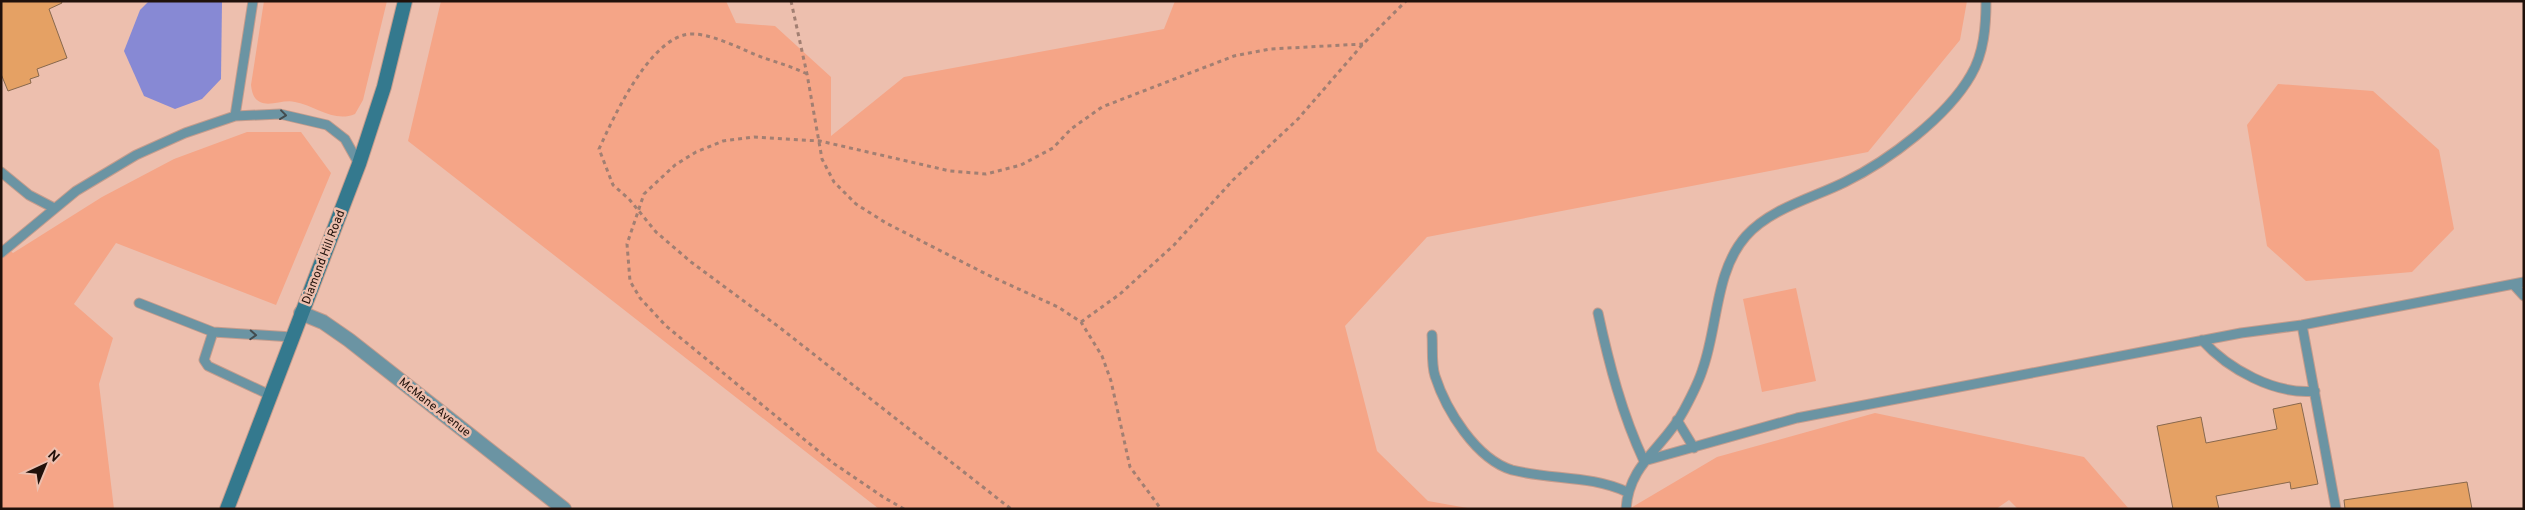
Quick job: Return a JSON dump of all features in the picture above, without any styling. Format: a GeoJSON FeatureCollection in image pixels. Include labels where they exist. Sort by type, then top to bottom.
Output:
{"type":"FeatureCollection","features":[{"type":"Feature","properties":{"kind":"main road","name":"Diamond Hill Road"},"geometry":{"type":"LineString","coordinates":[[227,509],[359,164],[384,87],[405,1]]}},
{"type":"Feature","properties":{"kind":"street","name":"McMane Avenue"},"geometry":{"type":"LineString","coordinates":[[301,313],[322,322],[349,340],[564,509]]}},
{"type":"Feature","properties":{"kind":"lane"},"geometry":{"type":"LineString","coordinates":[[235,116],[253,1]]}},
{"type":"Feature","properties":{"kind":"lane"},"geometry":{"type":"LineString","coordinates":[[1626,509],[1628,492],[1636,472],[1683,412],[1704,368],[1725,280],[1735,254],[1746,237],[1764,220],[1869,169],[1936,116],[1971,74],[1981,50],[1986,24],[1986,1]]}},
{"type":"Feature","properties":{"kind":"lane"},"geometry":{"type":"LineString","coordinates":[[1,253],[76,191],[136,155],[185,133],[235,116],[280,114],[326,125],[345,139],[359,164]]}},
{"type":"Feature","properties":{"kind":"lane"},"geometry":{"type":"LineString","coordinates":[[1,172],[29,194],[54,208]]}},
{"type":"Feature","properties":{"kind":"lane"},"geometry":{"type":"LineString","coordinates":[[1644,461],[1797,418],[2240,332],[2302,326],[2524,282]]}},
{"type":"Feature","properties":{"kind":"lane"},"geometry":{"type":"LineString","coordinates":[[2513,284],[2524,296]]}},
{"type":"Feature","properties":{"kind":"lane"},"geometry":{"type":"LineString","coordinates":[[139,303],[213,332],[292,337]]}},
{"type":"Feature","properties":{"kind":"lane"},"geometry":{"type":"LineString","coordinates":[[1598,313],[1612,375],[1634,440],[1644,461]]}},
{"type":"Feature","properties":{"kind":"lane"},"geometry":{"type":"LineString","coordinates":[[2302,326],[2336,509]]}},
{"type":"Feature","properties":{"kind":"lane"},"geometry":{"type":"LineString","coordinates":[[213,332],[204,360],[208,366],[270,395]]}},
{"type":"Feature","properties":{"kind":"lane"},"geometry":{"type":"LineString","coordinates":[[1432,334],[1434,375],[1458,424],[1479,450],[1512,470],[1608,484],[1628,492]]}},
{"type":"Feature","properties":{"kind":"lane"},"geometry":{"type":"LineString","coordinates":[[2202,340],[2216,356],[2251,376],[2285,390],[2315,391]]}},
{"type":"Feature","properties":{"kind":"lane"},"geometry":{"type":"LineString","coordinates":[[1677,420],[1694,448]]}},
{"type":"Feature","properties":{"kind":"path"},"geometry":{"type":"LineString","coordinates":[[791,1],[807,74],[822,159],[834,182],[856,204],[886,223],[962,262],[1058,307],[1081,322],[1102,356],[1111,381],[1130,467],[1161,509]]}},
{"type":"Feature","properties":{"kind":"path"},"geometry":{"type":"LineString","coordinates":[[1081,322],[1120,294],[1174,245],[1232,180],[1298,119],[1363,44],[1406,1]]}},
{"type":"Feature","properties":{"kind":"path"},"geometry":{"type":"LineString","coordinates":[[807,74],[712,37],[685,34],[665,45],[619,104],[599,149],[612,185],[638,209],[656,232],[691,262],[779,327],[1011,509]]}},
{"type":"Feature","properties":{"kind":"path"},"geometry":{"type":"LineString","coordinates":[[904,509],[833,463],[666,326],[640,298],[630,282],[627,244],[644,194],[675,165],[696,152],[723,141],[754,137],[820,141],[950,171],[986,174],[1021,165],[1053,148],[1071,129],[1102,107],[1234,56],[1270,49],[1363,44]]}},
{"type":"Feature","properties":{"kind":"shaded area"},"geometry":{"type":"Polygon","coordinates":[[[264,1],[387,1],[363,100],[355,114],[347,116],[332,115],[291,101],[268,104],[256,99],[251,85],[264,1]]]}},
{"type":"Feature","properties":{"kind":"shaded area"},"geometry":{"type":"Polygon","coordinates":[[[441,1],[726,1],[736,23],[775,26],[831,77],[831,136],[904,77],[1164,29],[1175,1],[1967,1],[1960,40],[1868,152],[1427,237],[1345,326],[1377,451],[1428,501],[1473,509],[879,509],[408,141],[441,1]]]}},
{"type":"Feature","properties":{"kind":"shaded area"},"geometry":{"type":"Polygon","coordinates":[[[2278,84],[2373,91],[2439,150],[2454,229],[2412,272],[2306,281],[2267,246],[2247,125],[2278,84]]]}},
{"type":"Feature","properties":{"kind":"shaded area"},"geometry":{"type":"Polygon","coordinates":[[[247,132],[301,132],[331,173],[276,305],[116,243],[74,304],[113,338],[99,384],[114,509],[1,509],[1,243],[13,253],[102,197],[174,159],[247,132]]]}},
{"type":"Feature","properties":{"kind":"shaded area"},"geometry":{"type":"Polygon","coordinates":[[[1796,288],[1816,381],[1762,392],[1743,299],[1796,288]]]}},
{"type":"Feature","properties":{"kind":"shaded area"},"geometry":{"type":"Polygon","coordinates":[[[1875,413],[2084,457],[2129,509],[2018,509],[2009,500],[1996,509],[1629,509],[1717,457],[1875,413]]]}},
{"type":"Feature","properties":{"kind":"water"},"geometry":{"type":"Polygon","coordinates":[[[149,1],[222,1],[221,79],[202,99],[175,109],[144,96],[124,51],[140,10],[149,1]]]}},
{"type":"Feature","properties":{"kind":"building"},"geometry":{"type":"Polygon","coordinates":[[[1,1],[61,1],[62,3],[49,9],[67,58],[37,69],[39,76],[30,79],[31,83],[8,91],[1,74],[1,1]]]}},
{"type":"Feature","properties":{"kind":"building"},"geometry":{"type":"Polygon","coordinates":[[[2301,403],[2318,484],[2291,489],[2290,482],[2216,496],[2219,509],[2173,509],[2157,426],[2201,417],[2206,443],[2277,429],[2273,409],[2301,403]]]}},
{"type":"Feature","properties":{"kind":"building"},"geometry":{"type":"Polygon","coordinates":[[[2467,482],[2472,509],[2345,509],[2344,500],[2467,482]]]}}]}
